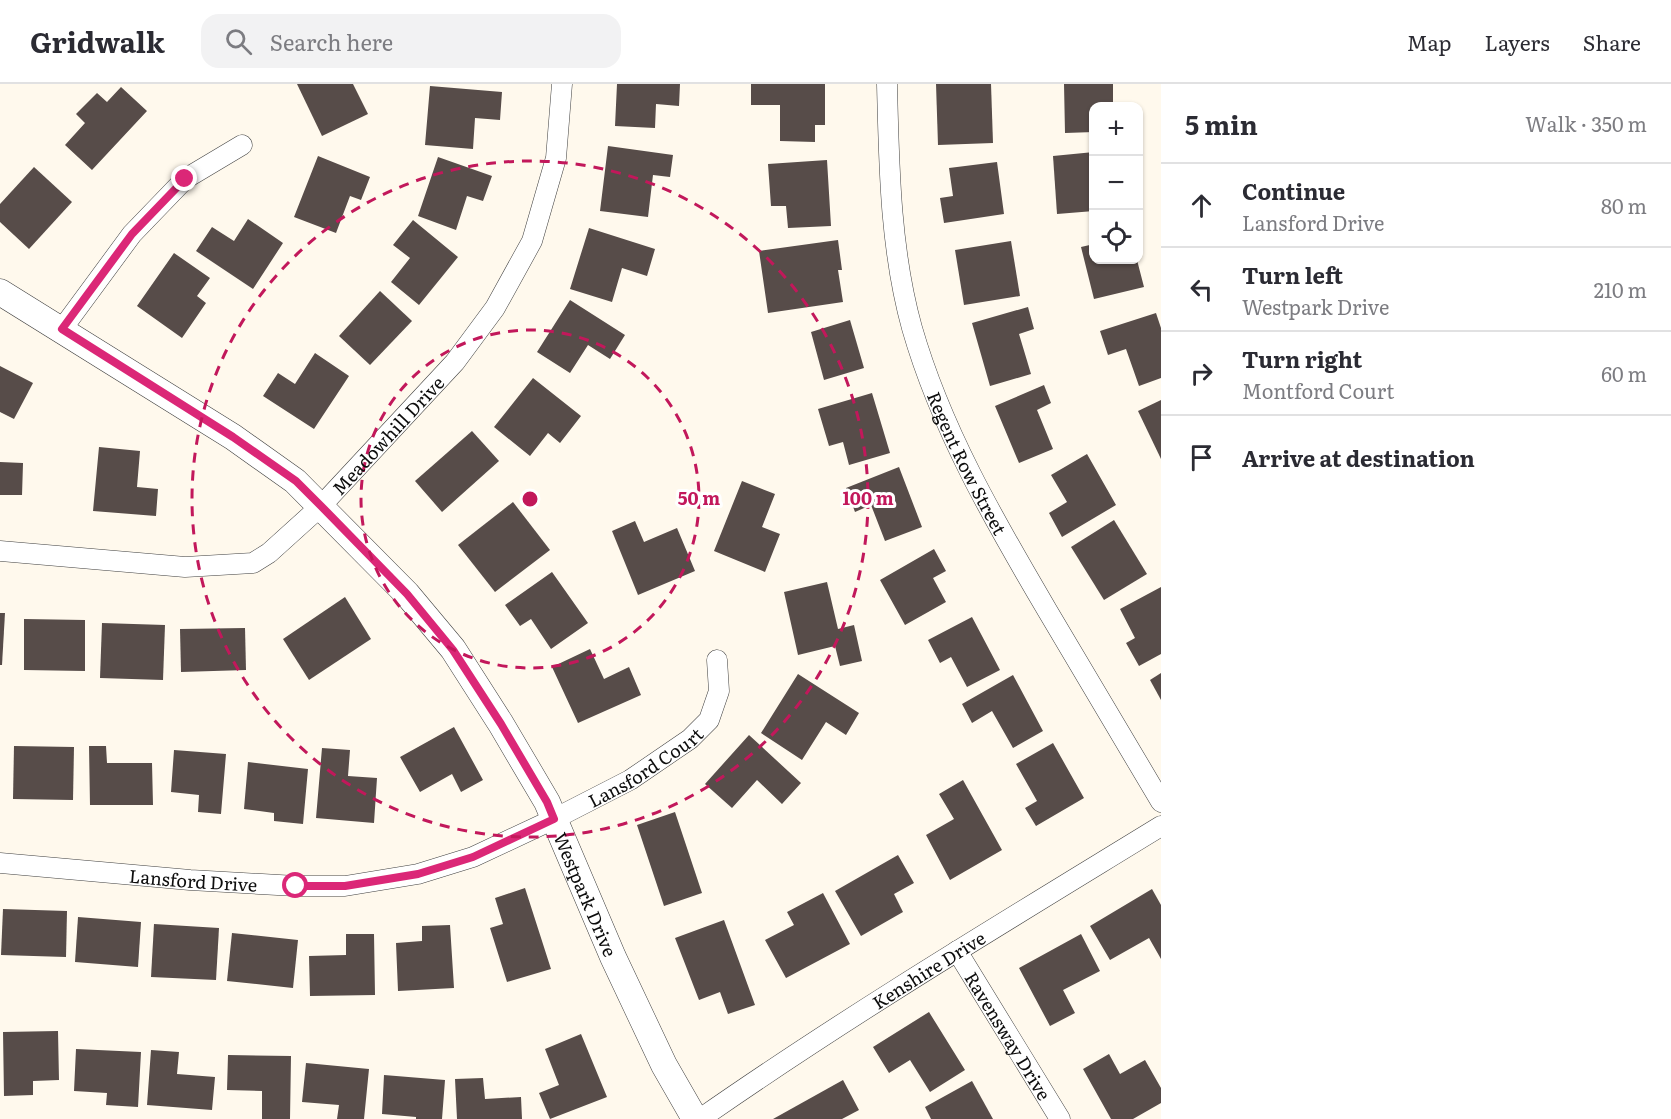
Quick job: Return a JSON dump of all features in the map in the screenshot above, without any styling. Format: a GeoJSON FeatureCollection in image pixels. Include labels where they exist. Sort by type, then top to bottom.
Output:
{"type":"FeatureCollection","features":[{"type":"Feature","properties":{"kind":"street","name":"Meadowhill Drive"},"geometry":{"type":"LineString","coordinates":[[0,551],[185,567],[253,562],[269,553],[321,506],[455,362],[495,308],[532,241],[556,158],[562,84]]}},
{"type":"Feature","properties":{"kind":"street","name":"Regent Row Street"},"geometry":{"type":"LineString","coordinates":[[887,84],[889,155],[896,251],[912,328],[946,422],[995,522],[1161,802]]}},
{"type":"Feature","properties":{"kind":"street"},"geometry":{"type":"LineString","coordinates":[[62,329],[132,234],[154,210],[185,179],[242,145]]}},
{"type":"Feature","properties":{"kind":"street","name":"Westpark Drive"},"geometry":{"type":"LineString","coordinates":[[0,292],[233,437],[296,481],[407,594],[453,650],[501,724],[547,802],[664,1065],[695,1119]]}},
{"type":"Feature","properties":{"kind":"street","name":"Lansford Court"},"geometry":{"type":"LineString","coordinates":[[554,819],[630,780],[690,739],[709,720],[718,691],[717,660]]}},
{"type":"Feature","properties":{"kind":"street","name":"Lansford Drive"},"geometry":{"type":"LineString","coordinates":[[0,863],[190,880],[296,886],[345,886],[418,874],[473,857],[554,819]]}},
{"type":"Feature","properties":{"kind":"street","name":"Kenshire Drive"},"geometry":{"type":"LineString","coordinates":[[700,1119],[772,1069],[957,951],[1161,826]]}},
{"type":"Feature","properties":{"kind":"street","name":"Ravensway Drive"},"geometry":{"type":"LineString","coordinates":[[957,951],[1060,1119]]}},
{"type":"Feature","properties":{"kind":"building"},"geometry":{"type":"Polygon","coordinates":[[[297,84],[353,84],[368,114],[322,136],[297,84]]]}},
{"type":"Feature","properties":{"kind":"building"},"geometry":{"type":"Polygon","coordinates":[[[617,84],[680,84],[679,106],[656,104],[655,128],[615,126],[617,84]]]}},
{"type":"Feature","properties":{"kind":"building"},"geometry":{"type":"Polygon","coordinates":[[[751,84],[825,84],[825,125],[815,125],[815,142],[780,141],[780,105],[751,105],[751,84]]]}},
{"type":"Feature","properties":{"kind":"building"},"geometry":{"type":"Polygon","coordinates":[[[936,84],[991,84],[993,143],[938,145],[936,84]]]}},
{"type":"Feature","properties":{"kind":"building"},"geometry":{"type":"Polygon","coordinates":[[[1064,84],[1113,84],[1113,102],[1089,102],[1089,132],[1065,133],[1064,84]]]}},
{"type":"Feature","properties":{"kind":"building"},"geometry":{"type":"Polygon","coordinates":[[[430,86],[502,92],[500,120],[475,118],[473,149],[425,145],[430,86]]]}},
{"type":"Feature","properties":{"kind":"building"},"geometry":{"type":"Polygon","coordinates":[[[121,87],[147,111],[92,170],[65,145],[85,123],[76,114],[97,93],[107,102],[121,87]]]}},
{"type":"Feature","properties":{"kind":"building"},"geometry":{"type":"Polygon","coordinates":[[[608,146],[673,155],[670,177],[653,175],[648,217],[600,211],[608,146]]]}},
{"type":"Feature","properties":{"kind":"building"},"geometry":{"type":"Polygon","coordinates":[[[1089,152],[1089,211],[1057,214],[1053,156],[1089,152]]]}},
{"type":"Feature","properties":{"kind":"building"},"geometry":{"type":"Polygon","coordinates":[[[318,156],[370,177],[361,200],[350,196],[336,233],[294,217],[318,156]]]}},
{"type":"Feature","properties":{"kind":"building"},"geometry":{"type":"Polygon","coordinates":[[[438,157],[492,176],[483,201],[467,196],[456,230],[418,216],[438,157]]]}},
{"type":"Feature","properties":{"kind":"building"},"geometry":{"type":"Polygon","coordinates":[[[827,160],[831,226],[788,228],[786,206],[771,206],[768,164],[827,160]]]}},
{"type":"Feature","properties":{"kind":"building"},"geometry":{"type":"Polygon","coordinates":[[[997,162],[1004,214],[944,223],[940,198],[953,196],[949,168],[997,162]]]}},
{"type":"Feature","properties":{"kind":"building"},"geometry":{"type":"Polygon","coordinates":[[[34,167],[72,202],[29,249],[0,222],[0,204],[34,167]]]}},
{"type":"Feature","properties":{"kind":"building"},"geometry":{"type":"Polygon","coordinates":[[[248,219],[283,243],[253,289],[196,251],[212,227],[234,241],[248,219]]]}},
{"type":"Feature","properties":{"kind":"building"},"geometry":{"type":"Polygon","coordinates":[[[413,220],[458,257],[419,305],[391,282],[410,258],[393,245],[413,220]]]}},
{"type":"Feature","properties":{"kind":"building"},"geometry":{"type":"Polygon","coordinates":[[[589,228],[655,249],[647,276],[622,268],[612,302],[570,289],[589,228]]]}},
{"type":"Feature","properties":{"kind":"building"},"geometry":{"type":"Polygon","coordinates":[[[838,240],[842,270],[838,270],[843,302],[768,313],[759,251],[838,240]]]}},
{"type":"Feature","properties":{"kind":"building"},"geometry":{"type":"Polygon","coordinates":[[[1011,241],[1020,296],[964,305],[955,250],[1011,241]]]}},
{"type":"Feature","properties":{"kind":"building"},"geometry":{"type":"Polygon","coordinates":[[[1089,245],[1089,264],[1138,264],[1144,287],[1094,299],[1081,247],[1089,245]]]}},
{"type":"Feature","properties":{"kind":"building"},"geometry":{"type":"Polygon","coordinates":[[[174,253],[210,278],[197,296],[206,303],[182,338],[137,306],[174,253]]]}},
{"type":"Feature","properties":{"kind":"building"},"geometry":{"type":"Polygon","coordinates":[[[380,291],[412,321],[370,365],[339,336],[380,291]]]}},
{"type":"Feature","properties":{"kind":"building"},"geometry":{"type":"Polygon","coordinates":[[[570,300],[625,335],[610,359],[588,345],[570,373],[537,352],[570,300]]]}},
{"type":"Feature","properties":{"kind":"building"},"geometry":{"type":"Polygon","coordinates":[[[1028,307],[1034,329],[1019,334],[1031,374],[990,386],[972,323],[1028,307]]]}},
{"type":"Feature","properties":{"kind":"building"},"geometry":{"type":"Polygon","coordinates":[[[1156,313],[1161,328],[1161,378],[1139,386],[1126,349],[1108,355],[1100,331],[1156,313]]]}},
{"type":"Feature","properties":{"kind":"building"},"geometry":{"type":"Polygon","coordinates":[[[850,320],[864,368],[824,380],[811,332],[850,320]]]}},
{"type":"Feature","properties":{"kind":"building"},"geometry":{"type":"Polygon","coordinates":[[[315,353],[349,376],[314,429],[263,396],[278,373],[295,384],[315,353]]]}},
{"type":"Feature","properties":{"kind":"building"},"geometry":{"type":"Polygon","coordinates":[[[0,366],[33,383],[14,419],[0,412],[0,366]]]}},
{"type":"Feature","properties":{"kind":"building"},"geometry":{"type":"Polygon","coordinates":[[[533,378],[581,416],[560,443],[548,433],[530,456],[494,427],[533,378]]]}},
{"type":"Feature","properties":{"kind":"building"},"geometry":{"type":"Polygon","coordinates":[[[1044,385],[1051,403],[1037,410],[1053,449],[1019,463],[995,406],[1044,385]]]}},
{"type":"Feature","properties":{"kind":"building"},"geometry":{"type":"Polygon","coordinates":[[[872,393],[890,453],[849,465],[843,442],[829,446],[818,409],[872,393]]]}},
{"type":"Feature","properties":{"kind":"building"},"geometry":{"type":"Polygon","coordinates":[[[1161,400],[1161,459],[1138,411],[1161,400]]]}},
{"type":"Feature","properties":{"kind":"building"},"geometry":{"type":"Polygon","coordinates":[[[472,431],[499,461],[442,512],[415,481],[472,431]]]}},
{"type":"Feature","properties":{"kind":"building"},"geometry":{"type":"Polygon","coordinates":[[[99,447],[140,451],[137,487],[158,489],[156,516],[93,511],[99,447]]]}},
{"type":"Feature","properties":{"kind":"building"},"geometry":{"type":"Polygon","coordinates":[[[1087,454],[1116,505],[1062,537],[1049,513],[1067,502],[1051,475],[1087,454]]]}},
{"type":"Feature","properties":{"kind":"building"},"geometry":{"type":"Polygon","coordinates":[[[0,462],[23,463],[22,495],[0,495],[0,462]]]}},
{"type":"Feature","properties":{"kind":"building"},"geometry":{"type":"Polygon","coordinates":[[[899,467],[922,527],[885,541],[871,505],[855,512],[846,488],[899,467]]]}},
{"type":"Feature","properties":{"kind":"building"},"geometry":{"type":"Polygon","coordinates":[[[742,481],[775,494],[762,527],[780,534],[765,572],[714,551],[742,481]]]}},
{"type":"Feature","properties":{"kind":"building"},"geometry":{"type":"Polygon","coordinates":[[[513,502],[550,550],[495,592],[458,545],[513,502]]]}},
{"type":"Feature","properties":{"kind":"building"},"geometry":{"type":"Polygon","coordinates":[[[1114,520],[1147,574],[1104,600],[1071,547],[1114,520]]]}},
{"type":"Feature","properties":{"kind":"building"},"geometry":{"type":"Polygon","coordinates":[[[635,521],[644,542],[677,528],[695,571],[638,595],[612,531],[635,521]]]}},
{"type":"Feature","properties":{"kind":"building"},"geometry":{"type":"Polygon","coordinates":[[[934,549],[946,571],[933,578],[946,602],[905,625],[880,580],[934,549]]]}},
{"type":"Feature","properties":{"kind":"building"},"geometry":{"type":"Polygon","coordinates":[[[552,572],[588,623],[551,649],[531,619],[520,626],[505,605],[552,572]]]}},
{"type":"Feature","properties":{"kind":"building"},"geometry":{"type":"Polygon","coordinates":[[[827,582],[838,629],[854,625],[862,661],[840,666],[835,646],[798,655],[784,592],[827,582]]]}},
{"type":"Feature","properties":{"kind":"building"},"geometry":{"type":"Polygon","coordinates":[[[1161,587],[1161,654],[1139,666],[1126,643],[1135,638],[1120,609],[1161,587]]]}},
{"type":"Feature","properties":{"kind":"building"},"geometry":{"type":"Polygon","coordinates":[[[345,597],[371,639],[309,680],[283,639],[345,597]]]}},
{"type":"Feature","properties":{"kind":"building"},"geometry":{"type":"Polygon","coordinates":[[[0,613],[5,613],[2,665],[0,665],[0,613]]]}},
{"type":"Feature","properties":{"kind":"building"},"geometry":{"type":"Polygon","coordinates":[[[972,617],[1000,670],[967,687],[951,657],[940,663],[928,640],[972,617]]]}},
{"type":"Feature","properties":{"kind":"building"},"geometry":{"type":"Polygon","coordinates":[[[24,619],[85,620],[85,671],[24,670],[24,619]]]}},
{"type":"Feature","properties":{"kind":"building"},"geometry":{"type":"Polygon","coordinates":[[[102,623],[165,625],[163,680],[100,678],[102,623]]]}},
{"type":"Feature","properties":{"kind":"building"},"geometry":{"type":"Polygon","coordinates":[[[245,628],[246,670],[181,672],[180,629],[245,628]]]}},
{"type":"Feature","properties":{"kind":"building"},"geometry":{"type":"Polygon","coordinates":[[[590,649],[604,679],[629,667],[641,695],[578,723],[552,667],[590,649]]]}},
{"type":"Feature","properties":{"kind":"building"},"geometry":{"type":"Polygon","coordinates":[[[1161,673],[1161,700],[1150,680],[1161,673]]]}},
{"type":"Feature","properties":{"kind":"building"},"geometry":{"type":"Polygon","coordinates":[[[798,674],[859,713],[846,735],[826,722],[802,760],[761,733],[798,674]]]}},
{"type":"Feature","properties":{"kind":"building"},"geometry":{"type":"Polygon","coordinates":[[[1013,675],[1043,731],[1013,748],[992,711],[972,723],[962,704],[1013,675]]]}},
{"type":"Feature","properties":{"kind":"building"},"geometry":{"type":"Polygon","coordinates":[[[454,727],[483,780],[461,792],[452,774],[420,792],[400,757],[454,727]]]}},
{"type":"Feature","properties":{"kind":"building"},"geometry":{"type":"Polygon","coordinates":[[[749,735],[801,783],[782,804],[757,780],[732,808],[705,784],[749,735]]]}},
{"type":"Feature","properties":{"kind":"building"},"geometry":{"type":"Polygon","coordinates":[[[1053,743],[1084,798],[1036,826],[1025,808],[1037,801],[1016,764],[1053,743]]]}},
{"type":"Feature","properties":{"kind":"building"},"geometry":{"type":"Polygon","coordinates":[[[14,746],[74,747],[73,800],[13,799],[14,746]]]}},
{"type":"Feature","properties":{"kind":"building"},"geometry":{"type":"Polygon","coordinates":[[[89,746],[106,746],[107,763],[152,763],[153,805],[90,805],[89,746]]]}},
{"type":"Feature","properties":{"kind":"building"},"geometry":{"type":"Polygon","coordinates":[[[322,748],[350,750],[348,776],[377,778],[374,823],[316,818],[322,748]]]}},
{"type":"Feature","properties":{"kind":"building"},"geometry":{"type":"Polygon","coordinates":[[[174,750],[226,754],[221,814],[198,812],[199,795],[171,792],[174,750]]]}},
{"type":"Feature","properties":{"kind":"building"},"geometry":{"type":"Polygon","coordinates":[[[248,762],[308,769],[303,824],[274,821],[274,813],[244,809],[248,762]]]}},
{"type":"Feature","properties":{"kind":"building"},"geometry":{"type":"Polygon","coordinates":[[[963,780],[1002,850],[950,880],[926,835],[954,819],[939,794],[963,780]]]}},
{"type":"Feature","properties":{"kind":"building"},"geometry":{"type":"Polygon","coordinates":[[[675,812],[702,893],[664,906],[637,825],[675,812]]]}},
{"type":"Feature","properties":{"kind":"building"},"geometry":{"type":"Polygon","coordinates":[[[898,855],[914,883],[894,894],[903,912],[861,936],[835,891],[898,855]]]}},
{"type":"Feature","properties":{"kind":"building"},"geometry":{"type":"Polygon","coordinates":[[[525,888],[551,969],[507,982],[490,928],[503,924],[495,898],[525,888]]]}},
{"type":"Feature","properties":{"kind":"building"},"geometry":{"type":"Polygon","coordinates":[[[1152,889],[1161,905],[1161,959],[1149,938],[1110,960],[1090,926],[1152,889]]]}},
{"type":"Feature","properties":{"kind":"building"},"geometry":{"type":"Polygon","coordinates":[[[823,893],[850,944],[786,978],[765,940],[794,925],[787,912],[823,893]]]}},
{"type":"Feature","properties":{"kind":"building"},"geometry":{"type":"Polygon","coordinates":[[[3,909],[67,911],[66,957],[1,955],[3,909]]]}},
{"type":"Feature","properties":{"kind":"building"},"geometry":{"type":"Polygon","coordinates":[[[78,917],[141,922],[138,967],[75,962],[78,917]]]}},
{"type":"Feature","properties":{"kind":"building"},"geometry":{"type":"Polygon","coordinates":[[[724,920],[755,1005],[728,1014],[720,992],[699,1000],[675,938],[724,920]]]}},
{"type":"Feature","properties":{"kind":"building"},"geometry":{"type":"Polygon","coordinates":[[[154,924],[219,928],[216,980],[151,977],[154,924]]]}},
{"type":"Feature","properties":{"kind":"building"},"geometry":{"type":"Polygon","coordinates":[[[450,925],[454,988],[398,991],[396,943],[422,941],[422,926],[450,925]]]}},
{"type":"Feature","properties":{"kind":"building"},"geometry":{"type":"Polygon","coordinates":[[[232,933],[298,940],[293,988],[227,981],[232,933]]]}},
{"type":"Feature","properties":{"kind":"building"},"geometry":{"type":"Polygon","coordinates":[[[346,934],[374,934],[375,995],[310,996],[309,956],[346,955],[346,934]]]}},
{"type":"Feature","properties":{"kind":"building"},"geometry":{"type":"Polygon","coordinates":[[[1081,934],[1100,971],[1063,990],[1075,1013],[1050,1026],[1019,968],[1081,934]]]}},
{"type":"Feature","properties":{"kind":"building"},"geometry":{"type":"Polygon","coordinates":[[[929,1012],[965,1070],[930,1092],[910,1060],[889,1073],[873,1047],[929,1012]]]}},
{"type":"Feature","properties":{"kind":"building"},"geometry":{"type":"Polygon","coordinates":[[[58,1031],[59,1080],[33,1081],[33,1095],[4,1096],[3,1032],[58,1031]]]}},
{"type":"Feature","properties":{"kind":"building"},"geometry":{"type":"Polygon","coordinates":[[[581,1034],[607,1097],[550,1119],[539,1093],[559,1085],[545,1049],[581,1034]]]}},
{"type":"Feature","properties":{"kind":"building"},"geometry":{"type":"Polygon","coordinates":[[[76,1049],[141,1052],[138,1107],[106,1105],[107,1093],[74,1091],[76,1049]]]}},
{"type":"Feature","properties":{"kind":"building"},"geometry":{"type":"Polygon","coordinates":[[[151,1050],[179,1052],[177,1074],[215,1077],[212,1110],[147,1105],[151,1050]]]}},
{"type":"Feature","properties":{"kind":"building"},"geometry":{"type":"Polygon","coordinates":[[[1109,1054],[1120,1074],[1145,1060],[1161,1088],[1161,1103],[1133,1119],[1111,1119],[1083,1069],[1109,1054]]]}},
{"type":"Feature","properties":{"kind":"building"},"geometry":{"type":"Polygon","coordinates":[[[228,1055],[291,1056],[290,1119],[262,1119],[262,1091],[227,1090],[228,1055]]]}},
{"type":"Feature","properties":{"kind":"building"},"geometry":{"type":"Polygon","coordinates":[[[306,1063],[369,1069],[364,1119],[337,1119],[339,1105],[302,1102],[306,1063]]]}},
{"type":"Feature","properties":{"kind":"building"},"geometry":{"type":"Polygon","coordinates":[[[384,1075],[445,1080],[442,1119],[416,1119],[416,1117],[382,1114],[384,1075]]]}},
{"type":"Feature","properties":{"kind":"building"},"geometry":{"type":"Polygon","coordinates":[[[483,1078],[485,1099],[521,1097],[522,1119],[457,1119],[455,1079],[483,1078]]]}},
{"type":"Feature","properties":{"kind":"building"},"geometry":{"type":"Polygon","coordinates":[[[843,1080],[859,1110],[842,1119],[773,1119],[843,1080]]]}},
{"type":"Feature","properties":{"kind":"building"},"geometry":{"type":"Polygon","coordinates":[[[972,1081],[993,1119],[931,1119],[925,1107],[972,1081]]]}},
{"type":"Feature","properties":{"kind":"route"},"geometry":{"type":"LineString","coordinates":[[185,179],[132,234],[62,329],[233,437],[296,481],[407,594],[453,650],[501,724],[547,802],[554,819],[473,857],[418,874],[345,886],[296,886]]}}]}
